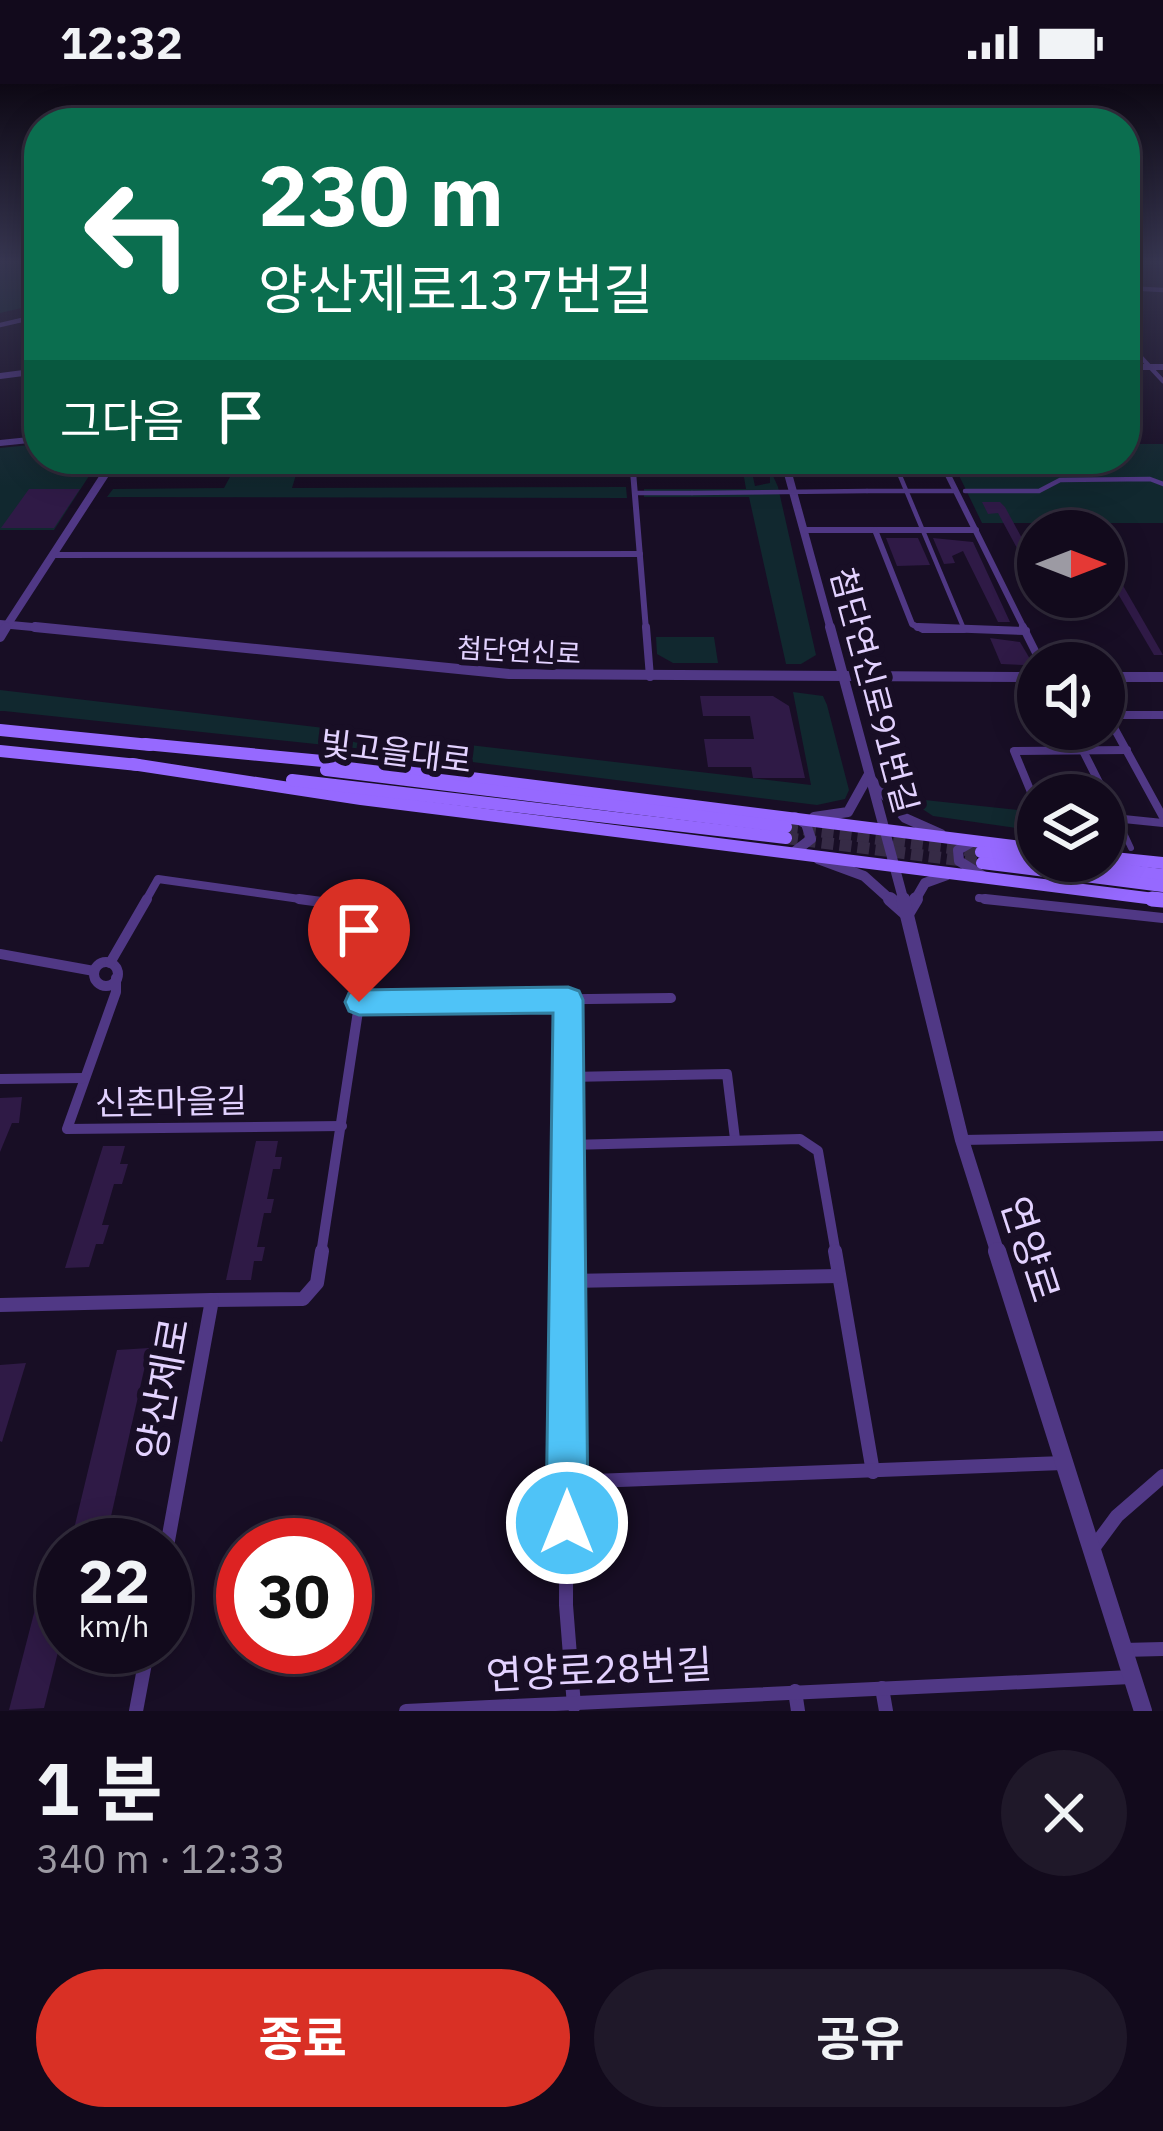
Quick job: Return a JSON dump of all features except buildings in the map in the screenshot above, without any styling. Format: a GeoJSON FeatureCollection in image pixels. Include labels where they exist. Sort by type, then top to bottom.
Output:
{"type":"FeatureCollection","features":[{"type":"Feature","properties":{"kind":"main road"},"geometry":{"type":"LineString","coordinates":[[0,727],[375,766],[790,833],[893,864],[954,873],[982,859],[1017,853]]}},
{"type":"Feature","properties":{"kind":"main road"},"geometry":{"type":"LineString","coordinates":[[0,753],[133,764],[427,807],[790,833],[884,831],[952,839],[982,859],[1163,900]]}},
{"type":"Feature","properties":{"kind":"main road"},"geometry":{"type":"LineString","coordinates":[[1125,858],[1163,863]]}},
{"type":"Feature","properties":{"kind":"main road"},"geometry":{"type":"LineString","coordinates":[[982,859],[1017,859]]}},
{"type":"Feature","properties":{"kind":"main road"},"geometry":{"type":"LineString","coordinates":[[982,859],[1163,886]]}},
{"type":"Feature","properties":{"kind":"main road"},"geometry":{"type":"LineString","coordinates":[[1125,870],[1163,875]]}},
{"type":"Feature","properties":{"kind":"street"},"geometry":{"type":"LineString","coordinates":[[1140,356],[1163,381]]}},
{"type":"Feature","properties":{"kind":"street"},"geometry":{"type":"LineString","coordinates":[[1140,367],[1163,368]]}},
{"type":"Feature","properties":{"kind":"street"},"geometry":{"type":"LineString","coordinates":[[0,637],[4,624],[105,474]]}},
{"type":"Feature","properties":{"kind":"street"},"geometry":{"type":"LineString","coordinates":[[633,474],[650,676]]}},
{"type":"Feature","properties":{"kind":"street","name":"첨단연신로91번길"},"geometry":{"type":"LineString","coordinates":[[788,474],[893,864]]}},
{"type":"Feature","properties":{"kind":"street"},"geometry":{"type":"LineString","coordinates":[[900,474],[965,631]]}},
{"type":"Feature","properties":{"kind":"street"},"geometry":{"type":"LineString","coordinates":[[949,474],[1031,642]]}},
{"type":"Feature","properties":{"kind":"street"},"geometry":{"type":"LineString","coordinates":[[635,494],[1039,491],[1060,480],[1150,479],[1163,484]]}},
{"type":"Feature","properties":{"kind":"street","name":"첨단연신로91번길"},"geometry":{"type":"LineString","coordinates":[[804,530],[976,530]]}},
{"type":"Feature","properties":{"kind":"street"},"geometry":{"type":"LineString","coordinates":[[875,530],[912,624],[923,630],[1026,631]]}},
{"type":"Feature","properties":{"kind":"street"},"geometry":{"type":"LineString","coordinates":[[53,555],[640,554]]}},
{"type":"Feature","properties":{"kind":"street","name":"첨단연신로"},"geometry":{"type":"LineString","coordinates":[[4,624],[509,674],[1017,677]]}},
{"type":"Feature","properties":{"kind":"street"},"geometry":{"type":"LineString","coordinates":[[1125,677],[1163,677]]}},
{"type":"Feature","properties":{"kind":"street"},"geometry":{"type":"LineString","coordinates":[[1125,714],[1163,715]]}},
{"type":"Feature","properties":{"kind":"street"},"geometry":{"type":"LineString","coordinates":[[1125,747],[1163,820],[1125,818]]}},
{"type":"Feature","properties":{"kind":"street"},"geometry":{"type":"LineString","coordinates":[[1024,774],[1014,751],[1127,750]]}},
{"type":"Feature","properties":{"kind":"street"},"geometry":{"type":"LineString","coordinates":[[1082,751],[1094,774]]}},
{"type":"Feature","properties":{"kind":"street"},"geometry":{"type":"LineString","coordinates":[[790,833],[848,812],[868,776],[905,818],[952,839]]}},
{"type":"Feature","properties":{"kind":"street"},"geometry":{"type":"LineString","coordinates":[[790,833],[864,876],[907,914],[925,884],[954,873]]}},
{"type":"Feature","properties":{"kind":"street"},"geometry":{"type":"LineString","coordinates":[[1125,835],[1131,848]]}},
{"type":"Feature","properties":{"kind":"street","name":"연양로"},"geometry":{"type":"LineString","coordinates":[[893,864],[962,1140],[1142,1711]]}},
{"type":"Feature","properties":{"kind":"street"},"geometry":{"type":"LineString","coordinates":[[0,954],[94,971],[110,963],[158,879],[381,910],[359,1002],[312,1293],[303,1298],[212,1300]]}},
{"type":"Feature","properties":{"kind":"street"},"geometry":{"type":"LineString","coordinates":[[979,898],[1163,918]]}},
{"type":"Feature","properties":{"kind":"street"},"geometry":{"type":"LineString","coordinates":[[84,1078],[116,992],[119,968],[110,963]]}},
{"type":"Feature","properties":{"kind":"street"},"geometry":{"type":"LineString","coordinates":[[94,971],[92,978],[99,985],[116,978]]}},
{"type":"Feature","properties":{"kind":"street"},"geometry":{"type":"LineString","coordinates":[[359,1002],[671,998]]}},
{"type":"Feature","properties":{"kind":"street"},"geometry":{"type":"LineString","coordinates":[[568,1000],[566,1605],[574,1708]]}},
{"type":"Feature","properties":{"kind":"street"},"geometry":{"type":"LineString","coordinates":[[568,1077],[727,1074],[735,1139]]}},
{"type":"Feature","properties":{"kind":"street","name":"신촌마을길"},"geometry":{"type":"LineString","coordinates":[[0,1079],[84,1078],[67,1129],[342,1126]]}},
{"type":"Feature","properties":{"kind":"street"},"geometry":{"type":"LineString","coordinates":[[962,1140],[1163,1136]]}},
{"type":"Feature","properties":{"kind":"street"},"geometry":{"type":"LineString","coordinates":[[569,1144],[800,1138],[818,1151],[873,1472]]}},
{"type":"Feature","properties":{"kind":"street"},"geometry":{"type":"LineString","coordinates":[[568,1281],[839,1276]]}},
{"type":"Feature","properties":{"kind":"street","name":"양산제로"},"geometry":{"type":"LineString","coordinates":[[0,1305],[212,1300],[172,1518]]}},
{"type":"Feature","properties":{"kind":"street"},"geometry":{"type":"LineString","coordinates":[[567,1482],[1064,1462]]}},
{"type":"Feature","properties":{"kind":"street"},"geometry":{"type":"LineString","coordinates":[[1088,1547],[1098,1546],[1117,1516],[1163,1476]]}},
{"type":"Feature","properties":{"kind":"street"},"geometry":{"type":"LineString","coordinates":[[1123,1650],[1163,1648]]}},
{"type":"Feature","properties":{"kind":"street"},"geometry":{"type":"LineString","coordinates":[[136,1711],[143,1674]]}},
{"type":"Feature","properties":{"kind":"street","name":"연양로28번길"},"geometry":{"type":"LineString","coordinates":[[406,1711],[574,1708],[795,1690],[1131,1677]]}},
{"type":"Feature","properties":{"kind":"street"},"geometry":{"type":"LineString","coordinates":[[882,1688],[886,1711]]}},
{"type":"Feature","properties":{"kind":"street"},"geometry":{"type":"LineString","coordinates":[[795,1690],[798,1711]]}},
{"type":"Feature","properties":{"kind":"shaded area"},"geometry":{"type":"Polygon","coordinates":[[[1140,444],[1163,444],[1163,523],[1125,523],[1125,510],[1017,510],[1017,523],[982,523],[958,474],[1140,474],[1140,444]]]}},
{"type":"Feature","properties":{"kind":"shaded area"},"geometry":{"type":"Polygon","coordinates":[[[24,446],[24,474],[90,474],[54,530],[0,530],[0,448],[24,446]]]}},
{"type":"Feature","properties":{"kind":"shaded area"},"geometry":{"type":"Polygon","coordinates":[[[296,474],[292,488],[626,487],[627,498],[107,497],[113,489],[224,488],[231,475],[296,474]]]}},
{"type":"Feature","properties":{"kind":"shaded area"},"geometry":{"type":"Polygon","coordinates":[[[744,474],[752,474],[755,486],[770,483],[772,474],[778,487],[816,655],[801,664],[786,664],[749,497],[644,497],[644,489],[746,489],[744,474]]]}},
{"type":"Feature","properties":{"kind":"shaded area"},"geometry":{"type":"Polygon","coordinates":[[[656,637],[714,637],[718,663],[673,663],[657,654],[656,637]]]}},
{"type":"Feature","properties":{"kind":"shaded area"},"geometry":{"type":"Polygon","coordinates":[[[0,690],[811,785],[793,692],[823,696],[849,790],[845,799],[817,805],[392,752],[0,711],[0,690]]]}},
{"type":"Feature","properties":{"kind":"shaded area"},"geometry":{"type":"Polygon","coordinates":[[[906,798],[1017,810],[1017,828],[933,816],[906,798]]]}},
{"type":"Feature","properties":{"kind":"tunnel"},"geometry":{"type":"LineString","coordinates":[[786,827],[981,852]]}},
{"type":"Feature","properties":{"kind":"tunnel"},"geometry":{"type":"LineString","coordinates":[[786,838],[982,863]]}},
{"type":"Feature","properties":{"kind":"route"},"geometry":{"type":"LineString","coordinates":[[359,1002],[568,1000],[567,1523]]}}]}
